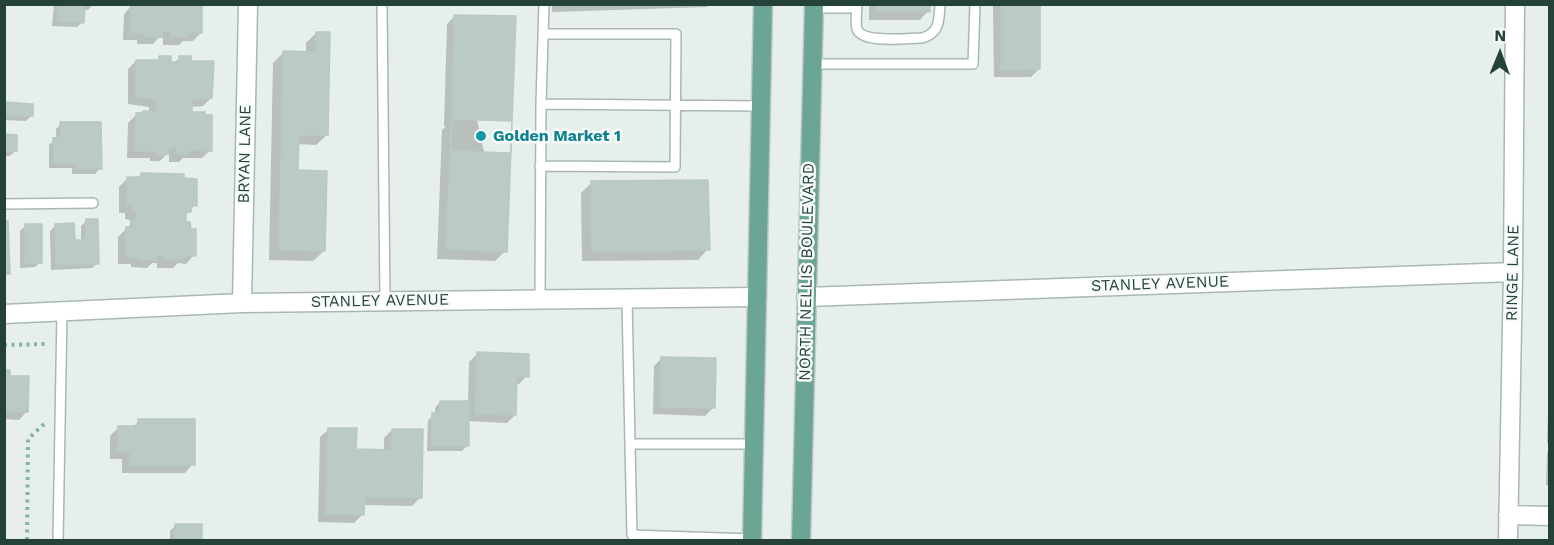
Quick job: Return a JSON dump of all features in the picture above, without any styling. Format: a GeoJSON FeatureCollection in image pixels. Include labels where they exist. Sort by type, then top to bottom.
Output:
{"type":"FeatureCollection","features":[{"type":"Feature","properties":{"kind":"main road"},"geometry":{"type":"LineString","coordinates":[[752,540],[763,4]]}},
{"type":"Feature","properties":{"kind":"main road","name":"NORTH NELLIS BOULEVARD"},"geometry":{"type":"LineString","coordinates":[[801,540],[814,6]]}},
{"type":"Feature","properties":{"kind":"street","name":"BRYAN LANE"},"geometry":{"type":"LineString","coordinates":[[242,303],[248,4]]}},
{"type":"Feature","properties":{"kind":"street","name":"RINGE LANE"},"geometry":{"type":"LineString","coordinates":[[1508,540],[1515,4]]}},
{"type":"Feature","properties":{"kind":"street","name":"STANLEY AVENUE"},"geometry":{"type":"LineString","coordinates":[[806,297],[1513,272]]}},
{"type":"Feature","properties":{"kind":"street","name":"STANLEY AVENUE"},"geometry":{"type":"LineString","coordinates":[[4,314],[242,303],[757,297]]}},
{"type":"Feature","properties":{"kind":"street"},"geometry":{"type":"LineString","coordinates":[[1508,515],[1550,516]]}},
{"type":"Feature","properties":{"kind":"lane"},"geometry":{"type":"LineString","coordinates":[[382,4],[385,301]]}},
{"type":"Feature","properties":{"kind":"lane"},"geometry":{"type":"LineString","coordinates":[[540,300],[543,4]]}},
{"type":"Feature","properties":{"kind":"lane"},"geometry":{"type":"LineString","coordinates":[[814,6],[857,6],[856,28],[868,39],[922,38],[936,31],[940,4]]}},
{"type":"Feature","properties":{"kind":"lane"},"geometry":{"type":"LineString","coordinates":[[813,64],[973,64],[975,4]]}},
{"type":"Feature","properties":{"kind":"lane"},"geometry":{"type":"LineString","coordinates":[[540,166],[675,167],[676,34],[543,34]]}},
{"type":"Feature","properties":{"kind":"lane"},"geometry":{"type":"LineString","coordinates":[[541,104],[761,106]]}},
{"type":"Feature","properties":{"kind":"lane"},"geometry":{"type":"LineString","coordinates":[[4,204],[93,203]]}},
{"type":"Feature","properties":{"kind":"lane"},"geometry":{"type":"LineString","coordinates":[[627,299],[632,536],[752,540]]}},
{"type":"Feature","properties":{"kind":"lane"},"geometry":{"type":"LineString","coordinates":[[58,540],[62,311]]}},
{"type":"Feature","properties":{"kind":"lane"},"geometry":{"type":"LineString","coordinates":[[630,444],[753,444]]}},
{"type":"Feature","properties":{"kind":"path"},"geometry":{"type":"LineString","coordinates":[[4,345],[49,344]]}},
{"type":"Feature","properties":{"kind":"path"},"geometry":{"type":"LineString","coordinates":[[27,540],[28,439],[47,422]]}},
{"type":"Feature","properties":{"kind":"building"},"geometry":{"type":"Polygon","coordinates":[[[58,4],[95,4],[85,5],[84,23],[57,21],[58,4]]]}},
{"type":"Feature","properties":{"kind":"building"},"geometry":{"type":"Polygon","coordinates":[[[131,4],[202,5],[202,33],[189,33],[188,37],[171,37],[171,31],[162,31],[162,37],[145,37],[145,32],[131,33],[131,4]]]}},
{"type":"Feature","properties":{"kind":"building"},"geometry":{"type":"Polygon","coordinates":[[[876,4],[930,4],[930,12],[876,12],[876,4]]]}},
{"type":"Feature","properties":{"kind":"building"},"geometry":{"type":"Polygon","coordinates":[[[1001,4],[1040,4],[1040,69],[1001,70],[1001,4]]]}},
{"type":"Feature","properties":{"kind":"building"},"geometry":{"type":"Polygon","coordinates":[[[454,15],[516,16],[512,121],[452,119],[454,15]]]}},
{"type":"Feature","properties":{"kind":"building"},"geometry":{"type":"Polygon","coordinates":[[[316,32],[330,32],[328,135],[299,135],[298,170],[327,171],[325,251],[279,250],[283,51],[316,52],[316,32]]]}},
{"type":"Feature","properties":{"kind":"building"},"geometry":{"type":"Polygon","coordinates":[[[159,56],[171,56],[171,62],[179,62],[179,56],[191,56],[191,61],[214,61],[212,98],[192,100],[192,112],[205,112],[205,115],[212,115],[212,151],[189,150],[189,154],[177,154],[177,147],[169,148],[169,154],[158,154],[158,151],[135,151],[136,113],[156,111],[156,99],[136,97],[136,60],[159,60],[159,56]]]}},
{"type":"Feature","properties":{"kind":"building"},"geometry":{"type":"Polygon","coordinates":[[[4,102],[33,104],[33,116],[4,115],[4,102]]]}},
{"type":"Feature","properties":{"kind":"building"},"geometry":{"type":"Polygon","coordinates":[[[452,119],[512,121],[507,252],[446,249],[452,119]]]}},
{"type":"Feature","properties":{"kind":"building","name":"Golden Market 1"},"geometry":{"type":"Polygon","coordinates":[[[452,119],[512,121],[511,153],[450,151],[452,119]]]}},
{"type":"Feature","properties":{"kind":"building"},"geometry":{"type":"Polygon","coordinates":[[[60,122],[101,122],[102,169],[77,169],[77,163],[54,163],[53,138],[61,137],[60,122]]]}},
{"type":"Feature","properties":{"kind":"building"},"geometry":{"type":"Polygon","coordinates":[[[4,134],[17,135],[17,151],[4,151],[4,134]]]}},
{"type":"Feature","properties":{"kind":"building"},"geometry":{"type":"Polygon","coordinates":[[[141,173],[184,174],[184,178],[197,179],[197,206],[191,205],[191,212],[186,212],[186,222],[190,222],[191,229],[196,229],[196,256],[183,255],[183,260],[165,260],[165,255],[157,255],[157,260],[138,260],[139,257],[126,256],[126,227],[132,227],[132,220],[137,221],[137,212],[132,212],[132,205],[127,205],[127,177],[141,177],[141,173]]]}},
{"type":"Feature","properties":{"kind":"building"},"geometry":{"type":"Polygon","coordinates":[[[708,180],[710,250],[592,252],[591,181],[708,180]]]}},
{"type":"Feature","properties":{"kind":"building"},"geometry":{"type":"Polygon","coordinates":[[[86,219],[98,219],[99,264],[56,265],[55,224],[74,223],[75,240],[86,240],[86,219]]]}},
{"type":"Feature","properties":{"kind":"building"},"geometry":{"type":"Polygon","coordinates":[[[4,221],[8,221],[10,274],[4,274],[4,221]]]}},
{"type":"Feature","properties":{"kind":"building"},"geometry":{"type":"Polygon","coordinates":[[[25,224],[42,224],[42,263],[25,263],[25,224]]]}},
{"type":"Feature","properties":{"kind":"building"},"geometry":{"type":"Polygon","coordinates":[[[477,352],[529,354],[529,377],[517,376],[516,415],[475,414],[477,352]]]}},
{"type":"Feature","properties":{"kind":"building"},"geometry":{"type":"Polygon","coordinates":[[[661,357],[716,358],[715,408],[660,407],[661,357]]]}},
{"type":"Feature","properties":{"kind":"building"},"geometry":{"type":"Polygon","coordinates":[[[4,370],[10,370],[10,376],[29,376],[28,412],[4,412],[4,370]]]}},
{"type":"Feature","properties":{"kind":"building"},"geometry":{"type":"Polygon","coordinates":[[[440,401],[469,401],[469,446],[432,446],[432,413],[440,413],[440,401]]]}},
{"type":"Feature","properties":{"kind":"building"},"geometry":{"type":"Polygon","coordinates":[[[138,419],[195,419],[195,465],[130,465],[130,452],[118,451],[118,426],[138,426],[138,419]]]}},
{"type":"Feature","properties":{"kind":"building"},"geometry":{"type":"Polygon","coordinates":[[[328,428],[357,428],[356,449],[391,450],[392,429],[423,429],[422,498],[365,497],[364,515],[326,514],[328,428]]]}},
{"type":"Feature","properties":{"kind":"building"},"geometry":{"type":"Polygon","coordinates":[[[175,524],[202,524],[202,540],[175,540],[175,524]]]}},
{"type":"Feature","properties":{"kind":"place","name":"Golden Market 1"},"geometry":{"type":"Point","coordinates":[481,136]}}]}
